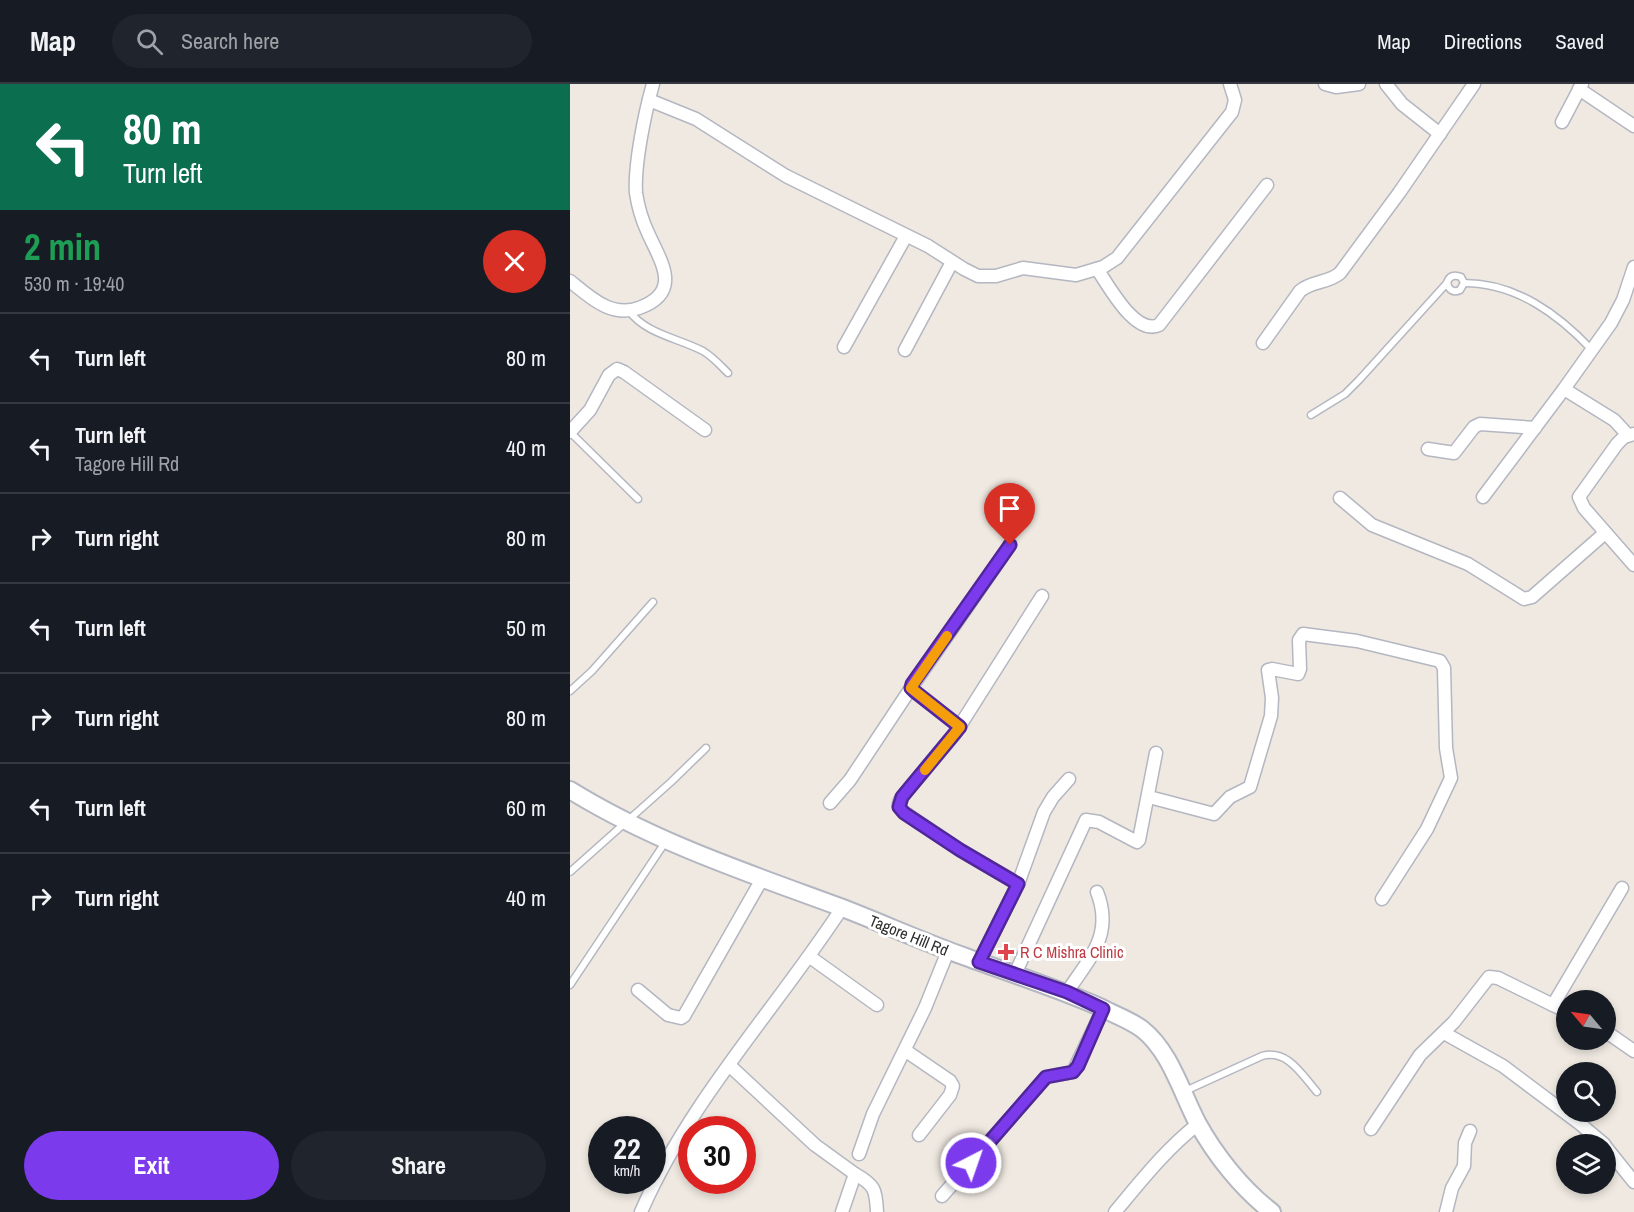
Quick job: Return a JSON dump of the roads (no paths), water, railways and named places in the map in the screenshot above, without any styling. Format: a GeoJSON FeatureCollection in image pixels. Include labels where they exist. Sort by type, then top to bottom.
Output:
{"type":"FeatureCollection","features":[{"type":"Feature","properties":{"kind":"main road","name":"Tagore Hill Rd"},"geometry":{"type":"LineString","coordinates":[[570,790],[625,821],[667,840],[948,951],[1067,992],[1142,1029],[1166,1057],[1198,1124],[1228,1167],[1272,1212]]}},
{"type":"Feature","properties":{"kind":"street"},"geometry":{"type":"LineString","coordinates":[[570,281],[604,306],[628,311],[640,308],[658,297],[665,283],[665,270],[639,209],[636,193],[636,177],[653,84]]}},
{"type":"Feature","properties":{"kind":"street"},"geometry":{"type":"LineString","coordinates":[[649,100],[696,119],[786,176],[928,246],[972,273],[986,277],[1023,268],[1076,275],[1108,266],[1117,258],[1232,112],[1235,100],[1230,84]]}},
{"type":"Feature","properties":{"kind":"street"},"geometry":{"type":"LineString","coordinates":[[1325,84],[1336,87],[1359,84]]}},
{"type":"Feature","properties":{"kind":"street"},"geometry":{"type":"LineString","coordinates":[[1386,84],[1402,104],[1440,134]]}},
{"type":"Feature","properties":{"kind":"street"},"geometry":{"type":"LineString","coordinates":[[1263,343],[1300,291],[1336,277],[1340,273],[1474,84]]}},
{"type":"Feature","properties":{"kind":"street"},"geometry":{"type":"LineString","coordinates":[[1562,122],[1580,87],[1634,125]]}},
{"type":"Feature","properties":{"kind":"street"},"geometry":{"type":"LineString","coordinates":[[1094,270],[1136,322],[1150,328],[1159,325],[1267,185]]}},
{"type":"Feature","properties":{"kind":"street"},"geometry":{"type":"LineString","coordinates":[[844,347],[906,236]]}},
{"type":"Feature","properties":{"kind":"street"},"geometry":{"type":"LineString","coordinates":[[905,350],[952,262]]}},
{"type":"Feature","properties":{"kind":"street"},"geometry":{"type":"LineString","coordinates":[[1483,496],[1592,350],[1618,310],[1634,267]]}},
{"type":"Feature","properties":{"kind":"street"},"geometry":{"type":"LineString","coordinates":[[570,431],[590,410],[609,375],[617,369],[705,430]]}},
{"type":"Feature","properties":{"kind":"street"},"geometry":{"type":"LineString","coordinates":[[1564,389],[1614,420],[1631,435],[1617,444],[1579,497],[1581,504],[1634,565]]}},
{"type":"Feature","properties":{"kind":"street"},"geometry":{"type":"LineString","coordinates":[[1428,449],[1454,453],[1474,427],[1480,424],[1535,428]]}},
{"type":"Feature","properties":{"kind":"street"},"geometry":{"type":"LineString","coordinates":[[1340,498],[1372,525],[1460,560],[1495,579],[1524,599],[1533,597],[1605,533]]}},
{"type":"Feature","properties":{"kind":"street"},"geometry":{"type":"LineString","coordinates":[[830,803],[850,780],[1010,545]]}},
{"type":"Feature","properties":{"kind":"street"},"geometry":{"type":"LineString","coordinates":[[1018,884],[960,850],[904,813],[899,807],[902,797],[960,727],[1042,596]]}},
{"type":"Feature","properties":{"kind":"street"},"geometry":{"type":"LineString","coordinates":[[1149,797],[1214,814],[1230,797],[1250,788],[1270,716],[1272,698],[1268,670],[1298,674],[1300,669],[1299,640],[1303,634],[1357,641],[1440,662],[1444,668],[1446,748],[1451,778],[1426,829],[1382,899]]}},
{"type":"Feature","properties":{"kind":"street"},"geometry":{"type":"LineString","coordinates":[[911,688],[960,727]]}},
{"type":"Feature","properties":{"kind":"street"},"geometry":{"type":"LineString","coordinates":[[1015,974],[1086,820],[1099,822],[1138,842],[1149,797],[1156,753]]}},
{"type":"Feature","properties":{"kind":"street"},"geometry":{"type":"LineString","coordinates":[[979,962],[1018,884],[1044,812],[1053,797],[1069,779]]}},
{"type":"Feature","properties":{"kind":"street"},"geometry":{"type":"LineString","coordinates":[[638,990],[673,1017],[684,1016],[762,879]]}},
{"type":"Feature","properties":{"kind":"street"},"geometry":{"type":"LineString","coordinates":[[1553,1005],[1622,888]]}},
{"type":"Feature","properties":{"kind":"street"},"geometry":{"type":"LineString","coordinates":[[1067,992],[1101,938],[1102,906],[1097,892]]}},
{"type":"Feature","properties":{"kind":"street"},"geometry":{"type":"LineString","coordinates":[[641,1212],[656,1177],[729,1065],[810,957],[842,908]]}},
{"type":"Feature","properties":{"kind":"street"},"geometry":{"type":"LineString","coordinates":[[859,1154],[873,1114],[906,1050],[948,951]]}},
{"type":"Feature","properties":{"kind":"street"},"geometry":{"type":"LineString","coordinates":[[810,957],[877,1005]]}},
{"type":"Feature","properties":{"kind":"street"},"geometry":{"type":"LineString","coordinates":[[1371,1129],[1420,1056],[1444,1033],[1491,976],[1556,1006]]}},
{"type":"Feature","properties":{"kind":"street"},"geometry":{"type":"LineString","coordinates":[[942,1196],[1046,1077],[1073,1072],[1078,1066],[1103,1009]]}},
{"type":"Feature","properties":{"kind":"street"},"geometry":{"type":"LineString","coordinates":[[1444,1033],[1503,1066],[1592,1134]]}},
{"type":"Feature","properties":{"kind":"street"},"geometry":{"type":"LineString","coordinates":[[1616,1039],[1634,1051]]}},
{"type":"Feature","properties":{"kind":"street"},"geometry":{"type":"LineString","coordinates":[[906,1050],[950,1081],[953,1086],[950,1095],[919,1135]]}},
{"type":"Feature","properties":{"kind":"street"},"geometry":{"type":"LineString","coordinates":[[729,1065],[815,1145],[869,1183],[874,1188],[877,1212]]}},
{"type":"Feature","properties":{"kind":"street"},"geometry":{"type":"LineString","coordinates":[[1115,1212],[1174,1144],[1198,1124]]}},
{"type":"Feature","properties":{"kind":"street"},"geometry":{"type":"LineString","coordinates":[[1446,1212],[1452,1188],[1464,1166],[1465,1143],[1470,1131]]}},
{"type":"Feature","properties":{"kind":"street"},"geometry":{"type":"LineString","coordinates":[[1616,1160],[1634,1182]]}},
{"type":"Feature","properties":{"kind":"street"},"geometry":{"type":"LineString","coordinates":[[842,1212],[855,1174]]}},
{"type":"Feature","properties":{"kind":"lane"},"geometry":{"type":"LineString","coordinates":[[1311,414],[1345,394],[1451,277],[1458,275],[1464,284]]}},
{"type":"Feature","properties":{"kind":"lane"},"geometry":{"type":"LineString","coordinates":[[1447,283],[1453,291],[1460,290],[1464,284]]}},
{"type":"Feature","properties":{"kind":"lane"},"geometry":{"type":"LineString","coordinates":[[1464,284],[1486,285],[1536,303],[1560,318],[1592,350]]}},
{"type":"Feature","properties":{"kind":"lane"},"geometry":{"type":"LineString","coordinates":[[628,311],[645,326],[708,354],[728,373]]}},
{"type":"Feature","properties":{"kind":"lane"},"geometry":{"type":"LineString","coordinates":[[570,431],[638,499]]}},
{"type":"Feature","properties":{"kind":"lane"},"geometry":{"type":"LineString","coordinates":[[570,691],[592,671],[653,602]]}},
{"type":"Feature","properties":{"kind":"lane"},"geometry":{"type":"LineString","coordinates":[[570,872],[706,748]]}},
{"type":"Feature","properties":{"kind":"lane"},"geometry":{"type":"LineString","coordinates":[[570,985],[667,840]]}},
{"type":"Feature","properties":{"kind":"lane"},"geometry":{"type":"LineString","coordinates":[[1183,1092],[1262,1056],[1273,1054],[1283,1056],[1290,1062],[1317,1092]]}},
{"type":"Feature","properties":{"kind":"place","name":"R C Mishra Clinic"},"geometry":{"type":"Point","coordinates":[1006,952]}}]}
